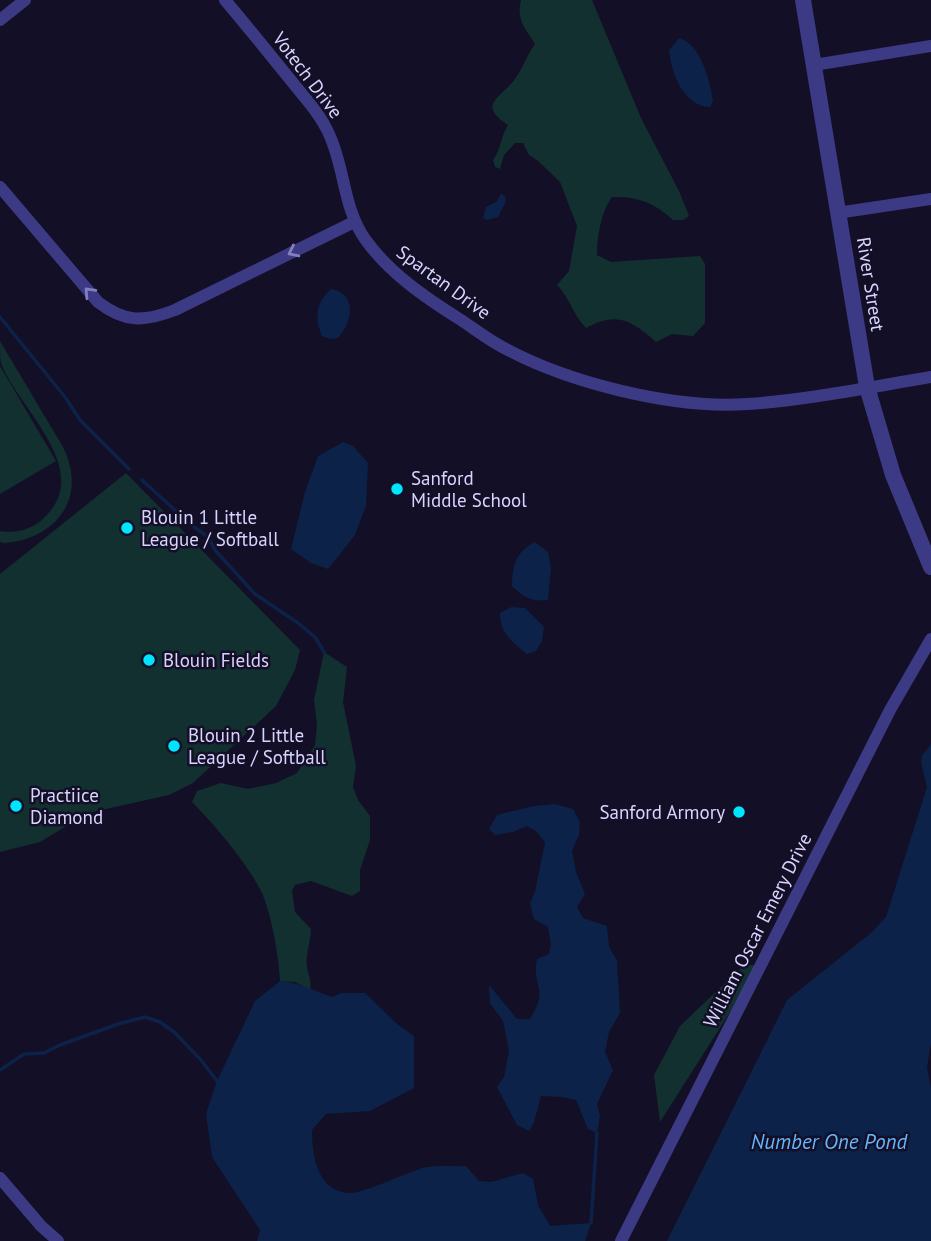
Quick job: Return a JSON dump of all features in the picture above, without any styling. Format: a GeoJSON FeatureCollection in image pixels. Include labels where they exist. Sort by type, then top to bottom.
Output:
{"type":"FeatureCollection","features":[{"type":"Feature","properties":{"kind":"street"},"geometry":{"type":"LineString","coordinates":[[0,20],[25,0]]}},
{"type":"Feature","properties":{"kind":"street","name":"Votech Drive"},"geometry":{"type":"LineString","coordinates":[[225,0],[305,98],[329,132],[337,152],[354,222]]}},
{"type":"Feature","properties":{"kind":"street","name":"River Street"},"geometry":{"type":"LineString","coordinates":[[803,0],[867,387],[893,475],[931,567]]}},
{"type":"Feature","properties":{"kind":"street"},"geometry":{"type":"LineString","coordinates":[[814,65],[931,46]]}},
{"type":"Feature","properties":{"kind":"street"},"geometry":{"type":"LineString","coordinates":[[0,187],[98,302],[112,313],[142,319],[175,310],[354,222]]}},
{"type":"Feature","properties":{"kind":"street"},"geometry":{"type":"LineString","coordinates":[[838,213],[931,199]]}},
{"type":"Feature","properties":{"kind":"street","name":"Spartan Drive"},"geometry":{"type":"LineString","coordinates":[[354,222],[379,258],[430,300],[498,344],[566,373],[620,390],[699,404],[745,405],[810,398],[931,377]]}},
{"type":"Feature","properties":{"kind":"street","name":"William Oscar Emery Drive"},"geometry":{"type":"LineString","coordinates":[[621,1241],[890,710],[931,639]]}},
{"type":"Feature","properties":{"kind":"street"},"geometry":{"type":"LineString","coordinates":[[0,1178],[34,1219],[58,1241]]}},
{"type":"Feature","properties":{"kind":"green space"},"geometry":{"type":"Polygon","coordinates":[[[521,0],[592,0],[641,118],[689,216],[683,220],[673,220],[645,202],[612,197],[600,224],[597,255],[611,262],[700,256],[705,264],[705,323],[693,336],[672,334],[656,342],[631,323],[615,319],[586,328],[557,285],[569,271],[577,226],[560,182],[529,155],[523,143],[515,143],[504,155],[500,169],[495,167],[493,160],[508,125],[499,118],[492,106],[515,79],[535,44],[521,18],[521,0]]]}},
{"type":"Feature","properties":{"kind":"green space"},"geometry":{"type":"Polygon","coordinates":[[[0,341],[63,447],[70,465],[72,483],[63,512],[53,524],[23,540],[4,543],[0,542],[0,531],[24,530],[45,517],[58,498],[61,479],[57,459],[48,439],[1,363],[0,341]]]}},
{"type":"Feature","properties":{"kind":"green space"},"geometry":{"type":"Polygon","coordinates":[[[0,366],[56,461],[0,494],[0,366]]]}},
{"type":"Feature","properties":{"kind":"green space","name":"Blouin Fields"},"geometry":{"type":"Polygon","coordinates":[[[126,473],[300,650],[295,670],[276,706],[193,783],[169,795],[88,813],[40,842],[0,852],[0,574],[126,473]]]}},
{"type":"Feature","properties":{"kind":"green space"},"geometry":{"type":"Polygon","coordinates":[[[324,652],[347,667],[343,702],[356,766],[353,787],[358,800],[370,816],[370,840],[360,870],[360,891],[352,896],[311,881],[295,885],[292,891],[295,912],[311,929],[307,963],[310,990],[295,982],[280,981],[274,934],[260,889],[229,844],[192,802],[197,791],[221,783],[248,789],[276,783],[297,773],[315,745],[317,724],[314,700],[324,652]]]}},
{"type":"Feature","properties":{"kind":"green space"},"geometry":{"type":"Polygon","coordinates":[[[744,965],[760,965],[660,1122],[654,1075],[680,1026],[744,965]]]}},
{"type":"Feature","properties":{"kind":"water"},"geometry":{"type":"Polygon","coordinates":[[[679,38],[687,42],[699,55],[710,84],[713,101],[710,107],[692,101],[680,86],[672,68],[669,50],[679,38]]]}},
{"type":"Feature","properties":{"kind":"water"},"geometry":{"type":"Polygon","coordinates":[[[501,194],[506,201],[498,217],[487,220],[483,218],[486,207],[496,202],[501,194]]]}},
{"type":"Feature","properties":{"kind":"water"},"geometry":{"type":"Polygon","coordinates":[[[331,289],[345,296],[350,309],[343,331],[338,338],[330,339],[322,336],[317,316],[319,305],[331,289]]]}},
{"type":"Feature","properties":{"kind":"water"},"geometry":{"type":"Polygon","coordinates":[[[343,442],[353,446],[368,463],[366,506],[355,535],[328,569],[311,563],[291,549],[305,492],[318,456],[343,442]]]}},
{"type":"Feature","properties":{"kind":"water"},"geometry":{"type":"Polygon","coordinates":[[[535,542],[548,552],[551,568],[548,600],[528,598],[512,586],[513,572],[520,554],[535,542]]]}},
{"type":"Feature","properties":{"kind":"water"},"geometry":{"type":"Polygon","coordinates":[[[511,607],[525,608],[544,627],[542,641],[536,651],[527,654],[505,632],[500,613],[511,607]]]}},
{"type":"Feature","properties":{"kind":"water","name":"Number One Pond"},"geometry":{"type":"Polygon","coordinates":[[[931,744],[931,1043],[927,1067],[931,1088],[931,1241],[667,1241],[787,1000],[871,933],[886,917],[927,787],[921,762],[931,744]]]}},
{"type":"Feature","properties":{"kind":"water"},"geometry":{"type":"Polygon","coordinates":[[[555,804],[573,809],[580,822],[579,835],[572,851],[576,872],[585,894],[577,907],[583,918],[607,926],[609,946],[617,961],[620,1013],[609,1032],[605,1052],[613,1070],[597,1104],[600,1116],[597,1133],[588,1129],[576,1100],[541,1096],[529,1131],[517,1125],[497,1087],[504,1077],[509,1051],[503,1021],[490,1003],[489,985],[517,1019],[530,1019],[539,1000],[537,959],[549,954],[551,944],[548,927],[534,919],[530,903],[535,892],[545,842],[536,831],[527,826],[495,835],[489,829],[497,815],[555,804]]]}},
{"type":"Feature","properties":{"kind":"water"},"geometry":{"type":"Polygon","coordinates":[[[280,981],[332,997],[341,993],[365,993],[397,1024],[414,1036],[414,1088],[370,1111],[326,1114],[312,1130],[315,1161],[323,1179],[330,1186],[339,1191],[356,1192],[435,1166],[466,1166],[479,1181],[491,1182],[523,1173],[533,1179],[538,1205],[550,1226],[591,1223],[585,1241],[257,1241],[260,1230],[212,1157],[206,1114],[217,1081],[255,1001],[280,981]]]}},
{"type":"Feature","properties":{"kind":"waterway"},"geometry":{"type":"LineString","coordinates":[[0,317],[65,397],[80,420],[129,469]]}},
{"type":"Feature","properties":{"kind":"waterway"},"geometry":{"type":"LineString","coordinates":[[142,480],[208,537],[215,550],[255,594],[315,637],[324,652]]}},
{"type":"Feature","properties":{"kind":"waterway"},"geometry":{"type":"LineString","coordinates":[[0,1070],[24,1054],[44,1053],[118,1024],[145,1017],[160,1022],[174,1032],[217,1081]]}},
{"type":"Feature","properties":{"kind":"waterway"},"geometry":{"type":"LineString","coordinates":[[591,1223],[597,1133]]}},
{"type":"Feature","properties":{"kind":"place","name":"Sanford Middle School"},"geometry":{"type":"Point","coordinates":[397,489]}},
{"type":"Feature","properties":{"kind":"place","name":"Blouin 1 Little League / Softball"},"geometry":{"type":"Point","coordinates":[127,528]}},
{"type":"Feature","properties":{"kind":"place","name":"Blouin Fields"},"geometry":{"type":"Point","coordinates":[149,660]}},
{"type":"Feature","properties":{"kind":"place","name":"Blouin 2 Little League / Softball"},"geometry":{"type":"Point","coordinates":[174,746]}},
{"type":"Feature","properties":{"kind":"place","name":"Practiice Diamond"},"geometry":{"type":"Point","coordinates":[16,806]}},
{"type":"Feature","properties":{"kind":"place","name":"Sanford Armory"},"geometry":{"type":"Point","coordinates":[739,812]}}]}
